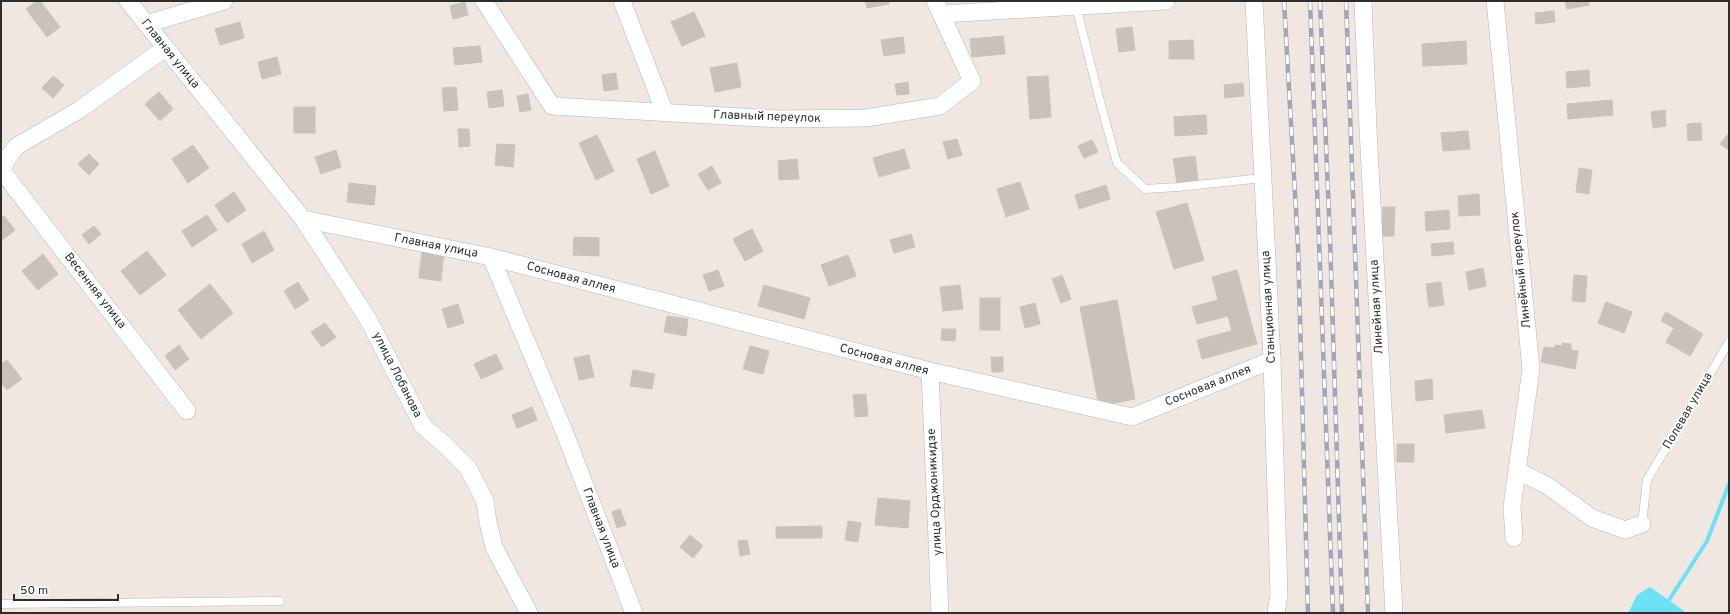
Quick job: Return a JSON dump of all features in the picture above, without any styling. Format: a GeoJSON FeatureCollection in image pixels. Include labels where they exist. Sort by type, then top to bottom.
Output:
{"type":"FeatureCollection","features":[{"type":"Feature","properties":{"kind":"street","name":"Главная улица"},"geometry":{"type":"LineString","coordinates":[[128,1],[303,219],[492,257],[564,431],[634,613]]}},
{"type":"Feature","properties":{"kind":"street"},"geometry":{"type":"LineString","coordinates":[[146,24],[224,1]]}},
{"type":"Feature","properties":{"kind":"street","name":"Главный переулок"},"geometry":{"type":"LineString","coordinates":[[484,1],[552,106],[778,119],[866,118],[940,106],[972,81],[938,8]]}},
{"type":"Feature","properties":{"kind":"street"},"geometry":{"type":"LineString","coordinates":[[622,1],[665,113]]}},
{"type":"Feature","properties":{"kind":"street"},"geometry":{"type":"LineString","coordinates":[[938,8],[1076,6],[1166,1]]}},
{"type":"Feature","properties":{"kind":"street","name":"Станционная улица"},"geometry":{"type":"LineString","coordinates":[[1254,1],[1272,360],[1279,595],[1276,613]]}},
{"type":"Feature","properties":{"kind":"street","name":"Линейная улица"},"geometry":{"type":"LineString","coordinates":[[1363,1],[1370,168],[1394,613]]}},
{"type":"Feature","properties":{"kind":"street","name":"Линейный переулок"},"geometry":{"type":"LineString","coordinates":[[1495,1],[1531,369],[1512,507],[1514,538]]}},
{"type":"Feature","properties":{"kind":"street"},"geometry":{"type":"LineString","coordinates":[[2,172],[8,157],[16,146],[79,110],[165,48]]}},
{"type":"Feature","properties":{"kind":"street","name":"Весенняя улица"},"geometry":{"type":"LineString","coordinates":[[2,172],[187,411]]}},
{"type":"Feature","properties":{"kind":"street","name":"улица Лобанова"},"geometry":{"type":"LineString","coordinates":[[303,219],[368,319],[423,426],[446,445],[468,468],[485,501],[494,547],[529,613]]}},
{"type":"Feature","properties":{"kind":"street","name":"Сосновая аллея"},"geometry":{"type":"LineString","coordinates":[[492,257],[930,372],[1132,417],[1272,360]]}},
{"type":"Feature","properties":{"kind":"street","name":"улица Орджоникидзе"},"geometry":{"type":"LineString","coordinates":[[930,372],[940,613]]}},
{"type":"Feature","properties":{"kind":"street"},"geometry":{"type":"LineString","coordinates":[[1518,471],[1548,486],[1592,518],[1625,530],[1642,524]]}},
{"type":"Feature","properties":{"kind":"lane"},"geometry":{"type":"LineString","coordinates":[[1076,6],[1101,105],[1118,163],[1134,179],[1145,189],[1262,178]]}},
{"type":"Feature","properties":{"kind":"lane","name":"Полевая улица"},"geometry":{"type":"LineString","coordinates":[[1642,524],[1648,480],[1729,342]]}},
{"type":"Feature","properties":{"kind":"lane"},"geometry":{"type":"LineString","coordinates":[[1,604],[280,601]]}},
{"type":"Feature","properties":{"kind":"water"},"geometry":{"type":"Polygon","coordinates":[[[1650,587],[1684,611],[1684,613],[1628,613],[1637,595],[1650,587]]]}},
{"type":"Feature","properties":{"kind":"building"},"geometry":{"type":"Polygon","coordinates":[[[37,1],[40,1],[60,27],[47,37],[26,9],[37,1]]]}},
{"type":"Feature","properties":{"kind":"building"},"geometry":{"type":"Polygon","coordinates":[[[865,1],[889,1],[889,4],[867,8],[865,1]]]}},
{"type":"Feature","properties":{"kind":"building"},"geometry":{"type":"Polygon","coordinates":[[[1565,1],[1588,1],[1589,5],[1567,9],[1565,1]]]}},
{"type":"Feature","properties":{"kind":"building"},"geometry":{"type":"Polygon","coordinates":[[[465,2],[468,15],[453,19],[450,6],[465,2]]]}},
{"type":"Feature","properties":{"kind":"building"},"geometry":{"type":"Polygon","coordinates":[[[1554,11],[1555,22],[1536,24],[1535,13],[1554,11]]]}},
{"type":"Feature","properties":{"kind":"building"},"geometry":{"type":"Polygon","coordinates":[[[694,12],[705,36],[682,46],[671,22],[694,12]]]}},
{"type":"Feature","properties":{"kind":"building"},"geometry":{"type":"Polygon","coordinates":[[[240,22],[244,38],[220,45],[215,29],[240,22]]]}},
{"type":"Feature","properties":{"kind":"building"},"geometry":{"type":"Polygon","coordinates":[[[1132,27],[1135,50],[1119,52],[1116,29],[1132,27]]]}},
{"type":"Feature","properties":{"kind":"building"},"geometry":{"type":"Polygon","coordinates":[[[1003,36],[1005,54],[972,57],[970,39],[1003,36]]]}},
{"type":"Feature","properties":{"kind":"building"},"geometry":{"type":"Polygon","coordinates":[[[903,37],[905,53],[884,56],[881,40],[903,37]]]}},
{"type":"Feature","properties":{"kind":"building"},"geometry":{"type":"Polygon","coordinates":[[[1193,40],[1194,59],[1169,59],[1169,41],[1193,40]]]}},
{"type":"Feature","properties":{"kind":"building"},"geometry":{"type":"Polygon","coordinates":[[[1466,41],[1467,64],[1423,66],[1422,44],[1466,41]]]}},
{"type":"Feature","properties":{"kind":"building"},"geometry":{"type":"Polygon","coordinates":[[[480,46],[482,62],[455,65],[453,48],[480,46]]]}},
{"type":"Feature","properties":{"kind":"building"},"geometry":{"type":"Polygon","coordinates":[[[277,57],[281,74],[262,79],[258,62],[277,57]]]}},
{"type":"Feature","properties":{"kind":"building"},"geometry":{"type":"Polygon","coordinates":[[[737,63],[741,87],[715,92],[710,68],[737,63]]]}},
{"type":"Feature","properties":{"kind":"building"},"geometry":{"type":"Polygon","coordinates":[[[1589,70],[1590,86],[1567,88],[1566,72],[1589,70]]]}},
{"type":"Feature","properties":{"kind":"building"},"geometry":{"type":"Polygon","coordinates":[[[616,73],[618,89],[604,91],[602,75],[616,73]]]}},
{"type":"Feature","properties":{"kind":"building"},"geometry":{"type":"Polygon","coordinates":[[[53,76],[64,85],[53,98],[42,88],[53,76]]]}},
{"type":"Feature","properties":{"kind":"building"},"geometry":{"type":"Polygon","coordinates":[[[1048,76],[1051,117],[1030,119],[1027,77],[1048,76]]]}},
{"type":"Feature","properties":{"kind":"building"},"geometry":{"type":"Polygon","coordinates":[[[908,82],[909,94],[897,95],[895,84],[908,82]]]}},
{"type":"Feature","properties":{"kind":"building"},"geometry":{"type":"Polygon","coordinates":[[[1243,83],[1244,96],[1225,98],[1224,85],[1243,83]]]}},
{"type":"Feature","properties":{"kind":"building"},"geometry":{"type":"Polygon","coordinates":[[[456,87],[458,110],[444,111],[442,88],[456,87]]]}},
{"type":"Feature","properties":{"kind":"building"},"geometry":{"type":"Polygon","coordinates":[[[502,90],[504,106],[489,108],[487,92],[502,90]]]}},
{"type":"Feature","properties":{"kind":"building"},"geometry":{"type":"Polygon","coordinates":[[[159,92],[173,109],[160,121],[145,104],[159,92]]]}},
{"type":"Feature","properties":{"kind":"building"},"geometry":{"type":"Polygon","coordinates":[[[528,94],[531,110],[520,112],[517,96],[528,94]]]}},
{"type":"Feature","properties":{"kind":"building"},"geometry":{"type":"Polygon","coordinates":[[[1612,100],[1613,115],[1568,119],[1567,104],[1612,100]]]}},
{"type":"Feature","properties":{"kind":"building"},"geometry":{"type":"Polygon","coordinates":[[[294,107],[315,107],[315,133],[294,133],[294,107]]]}},
{"type":"Feature","properties":{"kind":"building"},"geometry":{"type":"Polygon","coordinates":[[[1665,110],[1666,126],[1653,128],[1651,112],[1665,110]]]}},
{"type":"Feature","properties":{"kind":"building"},"geometry":{"type":"Polygon","coordinates":[[[1206,115],[1207,134],[1175,136],[1174,117],[1206,115]]]}},
{"type":"Feature","properties":{"kind":"building"},"geometry":{"type":"Polygon","coordinates":[[[1701,123],[1702,140],[1688,141],[1687,124],[1701,123]]]}},
{"type":"Feature","properties":{"kind":"building"},"geometry":{"type":"Polygon","coordinates":[[[458,129],[469,129],[470,146],[459,147],[458,129]]]}},
{"type":"Feature","properties":{"kind":"building"},"geometry":{"type":"Polygon","coordinates":[[[1468,131],[1470,149],[1443,151],[1441,133],[1468,131]]]}},
{"type":"Feature","properties":{"kind":"building"},"geometry":{"type":"Polygon","coordinates":[[[1729,133],[1729,150],[1720,144],[1729,133]]]}},
{"type":"Feature","properties":{"kind":"building"},"geometry":{"type":"Polygon","coordinates":[[[597,135],[614,171],[596,180],[579,143],[597,135]]]}},
{"type":"Feature","properties":{"kind":"building"},"geometry":{"type":"Polygon","coordinates":[[[957,139],[962,155],[948,159],[943,142],[957,139]]]}},
{"type":"Feature","properties":{"kind":"building"},"geometry":{"type":"Polygon","coordinates":[[[1092,140],[1098,152],[1084,158],[1078,146],[1092,140]]]}},
{"type":"Feature","properties":{"kind":"building"},"geometry":{"type":"Polygon","coordinates":[[[497,144],[515,145],[513,167],[495,165],[497,144]]]}},
{"type":"Feature","properties":{"kind":"building"},"geometry":{"type":"Polygon","coordinates":[[[193,145],[209,168],[188,183],[172,159],[193,145]]]}},
{"type":"Feature","properties":{"kind":"building"},"geometry":{"type":"Polygon","coordinates":[[[904,149],[910,168],[879,177],[873,158],[904,149]]]}},
{"type":"Feature","properties":{"kind":"building"},"geometry":{"type":"Polygon","coordinates":[[[336,150],[341,167],[321,174],[315,157],[336,150]]]}},
{"type":"Feature","properties":{"kind":"building"},"geometry":{"type":"Polygon","coordinates":[[[655,151],[669,186],[651,194],[637,159],[655,151]]]}},
{"type":"Feature","properties":{"kind":"building"},"geometry":{"type":"Polygon","coordinates":[[[89,154],[99,164],[89,175],[78,164],[89,154]]]}},
{"type":"Feature","properties":{"kind":"building"},"geometry":{"type":"Polygon","coordinates":[[[1195,156],[1198,180],[1177,183],[1173,159],[1195,156]]]}},
{"type":"Feature","properties":{"kind":"building"},"geometry":{"type":"Polygon","coordinates":[[[797,159],[799,179],[779,180],[778,161],[797,159]]]}},
{"type":"Feature","properties":{"kind":"building"},"geometry":{"type":"Polygon","coordinates":[[[712,166],[721,183],[708,190],[698,174],[712,166]]]}},
{"type":"Feature","properties":{"kind":"building"},"geometry":{"type":"Polygon","coordinates":[[[1579,168],[1592,170],[1589,194],[1576,192],[1579,168]]]}},
{"type":"Feature","properties":{"kind":"building"},"geometry":{"type":"Polygon","coordinates":[[[1020,182],[1029,209],[1006,217],[997,189],[1020,182]]]}},
{"type":"Feature","properties":{"kind":"building"},"geometry":{"type":"Polygon","coordinates":[[[349,183],[376,186],[374,205],[347,202],[349,183]]]}},
{"type":"Feature","properties":{"kind":"building"},"geometry":{"type":"Polygon","coordinates":[[[1106,185],[1110,199],[1079,209],[1075,195],[1106,185]]]}},
{"type":"Feature","properties":{"kind":"building"},"geometry":{"type":"Polygon","coordinates":[[[234,192],[246,210],[227,223],[215,205],[234,192]]]}},
{"type":"Feature","properties":{"kind":"building"},"geometry":{"type":"Polygon","coordinates":[[[1479,194],[1480,215],[1459,216],[1458,196],[1479,194]]]}},
{"type":"Feature","properties":{"kind":"building"},"geometry":{"type":"Polygon","coordinates":[[[1187,203],[1204,260],[1174,269],[1156,212],[1187,203]]]}},
{"type":"Feature","properties":{"kind":"building"},"geometry":{"type":"Polygon","coordinates":[[[1383,207],[1395,207],[1394,236],[1382,236],[1383,207]]]}},
{"type":"Feature","properties":{"kind":"building"},"geometry":{"type":"Polygon","coordinates":[[[1449,210],[1450,229],[1426,231],[1425,212],[1449,210]]]}},
{"type":"Feature","properties":{"kind":"building"},"geometry":{"type":"Polygon","coordinates":[[[207,215],[217,230],[192,247],[182,231],[207,215]]]}},
{"type":"Feature","properties":{"kind":"building"},"geometry":{"type":"Polygon","coordinates":[[[4,216],[15,230],[1,241],[1,218],[4,216]]]}},
{"type":"Feature","properties":{"kind":"building"},"geometry":{"type":"Polygon","coordinates":[[[94,226],[101,234],[89,244],[82,235],[94,226]]]}},
{"type":"Feature","properties":{"kind":"building"},"geometry":{"type":"Polygon","coordinates":[[[752,229],[763,251],[745,261],[733,239],[752,229]]]}},
{"type":"Feature","properties":{"kind":"building"},"geometry":{"type":"Polygon","coordinates":[[[264,231],[274,250],[252,263],[242,244],[264,231]]]}},
{"type":"Feature","properties":{"kind":"building"},"geometry":{"type":"Polygon","coordinates":[[[911,234],[915,247],[894,253],[890,240],[911,234]]]}},
{"type":"Feature","properties":{"kind":"building"},"geometry":{"type":"Polygon","coordinates":[[[574,237],[599,238],[599,256],[573,255],[574,237]]]}},
{"type":"Feature","properties":{"kind":"building"},"geometry":{"type":"Polygon","coordinates":[[[1453,242],[1454,254],[1432,256],[1431,244],[1453,242]]]}},
{"type":"Feature","properties":{"kind":"building"},"geometry":{"type":"Polygon","coordinates":[[[422,250],[444,252],[441,281],[419,278],[422,250]]]}},
{"type":"Feature","properties":{"kind":"building"},"geometry":{"type":"Polygon","coordinates":[[[147,251],[166,275],[140,295],[121,271],[147,251]]]}},
{"type":"Feature","properties":{"kind":"building"},"geometry":{"type":"Polygon","coordinates":[[[43,254],[58,274],[38,290],[22,271],[43,254]]]}},
{"type":"Feature","properties":{"kind":"building"},"geometry":{"type":"Polygon","coordinates":[[[848,255],[856,276],[829,286],[821,265],[848,255]]]}},
{"type":"Feature","properties":{"kind":"building"},"geometry":{"type":"Polygon","coordinates":[[[1483,268],[1486,286],[1469,290],[1466,272],[1483,268]]]}},
{"type":"Feature","properties":{"kind":"building"},"geometry":{"type":"Polygon","coordinates":[[[718,270],[724,286],[709,291],[703,275],[718,270]]]}},
{"type":"Feature","properties":{"kind":"building"},"geometry":{"type":"Polygon","coordinates":[[[1237,270],[1257,344],[1202,359],[1197,340],[1232,331],[1228,316],[1197,324],[1192,307],[1218,300],[1212,277],[1237,270]]]}},
{"type":"Feature","properties":{"kind":"building"},"geometry":{"type":"Polygon","coordinates":[[[1062,275],[1071,299],[1061,303],[1052,279],[1062,275]]]}},
{"type":"Feature","properties":{"kind":"building"},"geometry":{"type":"Polygon","coordinates":[[[1574,275],[1587,276],[1585,302],[1572,301],[1574,275]]]}},
{"type":"Feature","properties":{"kind":"building"},"geometry":{"type":"Polygon","coordinates":[[[298,282],[309,300],[295,309],[284,291],[298,282]]]}},
{"type":"Feature","properties":{"kind":"building"},"geometry":{"type":"Polygon","coordinates":[[[1441,282],[1444,305],[1429,307],[1426,284],[1441,282]]]}},
{"type":"Feature","properties":{"kind":"building"},"geometry":{"type":"Polygon","coordinates":[[[210,284],[233,313],[201,339],[178,310],[210,284]]]}},
{"type":"Feature","properties":{"kind":"building"},"geometry":{"type":"Polygon","coordinates":[[[764,285],[810,298],[804,319],[758,306],[764,285]]]}},
{"type":"Feature","properties":{"kind":"building"},"geometry":{"type":"Polygon","coordinates":[[[960,285],[963,309],[943,311],[940,287],[960,285]]]}},
{"type":"Feature","properties":{"kind":"building"},"geometry":{"type":"Polygon","coordinates":[[[980,298],[1000,298],[1000,330],[980,330],[980,298]]]}},
{"type":"Feature","properties":{"kind":"building"},"geometry":{"type":"Polygon","coordinates":[[[1117,300],[1135,399],[1099,406],[1080,307],[1117,300]]]}},
{"type":"Feature","properties":{"kind":"building"},"geometry":{"type":"Polygon","coordinates":[[[1606,302],[1632,312],[1624,333],[1598,323],[1606,302]]]}},
{"type":"Feature","properties":{"kind":"building"},"geometry":{"type":"Polygon","coordinates":[[[1035,303],[1040,324],[1025,328],[1020,307],[1035,303]]]}},
{"type":"Feature","properties":{"kind":"building"},"geometry":{"type":"Polygon","coordinates":[[[458,304],[464,323],[448,328],[442,309],[458,304]]]}},
{"type":"Feature","properties":{"kind":"building"},"geometry":{"type":"Polygon","coordinates":[[[1666,312],[1703,334],[1690,356],[1666,342],[1674,328],[1661,321],[1666,312]]]}},
{"type":"Feature","properties":{"kind":"building"},"geometry":{"type":"Polygon","coordinates":[[[667,316],[688,319],[686,336],[664,332],[667,316]]]}},
{"type":"Feature","properties":{"kind":"building"},"geometry":{"type":"Polygon","coordinates":[[[325,323],[336,337],[322,347],[311,332],[325,323]]]}},
{"type":"Feature","properties":{"kind":"building"},"geometry":{"type":"Polygon","coordinates":[[[942,329],[956,329],[955,341],[941,340],[942,329]]]}},
{"type":"Feature","properties":{"kind":"building"},"geometry":{"type":"Polygon","coordinates":[[[1562,343],[1571,344],[1571,350],[1578,351],[1575,369],[1541,362],[1544,347],[1554,348],[1555,345],[1562,346],[1562,343]]]}},
{"type":"Feature","properties":{"kind":"building"},"geometry":{"type":"Polygon","coordinates":[[[179,345],[189,359],[175,370],[165,356],[179,345]]]}},
{"type":"Feature","properties":{"kind":"building"},"geometry":{"type":"Polygon","coordinates":[[[750,346],[769,351],[763,374],[743,369],[750,346]]]}},
{"type":"Feature","properties":{"kind":"building"},"geometry":{"type":"Polygon","coordinates":[[[496,354],[503,369],[481,379],[474,364],[496,354]]]}},
{"type":"Feature","properties":{"kind":"building"},"geometry":{"type":"Polygon","coordinates":[[[589,355],[594,377],[579,380],[574,358],[589,355]]]}},
{"type":"Feature","properties":{"kind":"building"},"geometry":{"type":"Polygon","coordinates":[[[991,357],[1003,357],[1003,372],[992,372],[991,357]]]}},
{"type":"Feature","properties":{"kind":"building"},"geometry":{"type":"Polygon","coordinates":[[[7,360],[22,379],[7,390],[1,383],[1,364],[7,360]]]}},
{"type":"Feature","properties":{"kind":"building"},"geometry":{"type":"Polygon","coordinates":[[[633,370],[655,374],[652,389],[630,386],[633,370]]]}},
{"type":"Feature","properties":{"kind":"building"},"geometry":{"type":"Polygon","coordinates":[[[1432,379],[1433,399],[1416,401],[1415,381],[1432,379]]]}},
{"type":"Feature","properties":{"kind":"building"},"geometry":{"type":"Polygon","coordinates":[[[866,394],[868,416],[855,417],[853,395],[866,394]]]}},
{"type":"Feature","properties":{"kind":"building"},"geometry":{"type":"Polygon","coordinates":[[[532,407],[537,420],[517,428],[512,415],[532,407]]]}},
{"type":"Feature","properties":{"kind":"building"},"geometry":{"type":"Polygon","coordinates":[[[1482,410],[1485,428],[1446,433],[1444,415],[1482,410]]]}},
{"type":"Feature","properties":{"kind":"building"},"geometry":{"type":"Polygon","coordinates":[[[1397,444],[1414,444],[1414,462],[1397,462],[1397,444]]]}},
{"type":"Feature","properties":{"kind":"building"},"geometry":{"type":"Polygon","coordinates":[[[878,498],[910,501],[908,528],[875,525],[878,498]]]}},
{"type":"Feature","properties":{"kind":"building"},"geometry":{"type":"Polygon","coordinates":[[[620,509],[626,525],[617,528],[612,512],[620,509]]]}},
{"type":"Feature","properties":{"kind":"building"},"geometry":{"type":"Polygon","coordinates":[[[848,521],[861,523],[858,542],[845,540],[848,521]]]}},
{"type":"Feature","properties":{"kind":"building"},"geometry":{"type":"Polygon","coordinates":[[[822,526],[822,538],[776,538],[776,527],[822,526]]]}},
{"type":"Feature","properties":{"kind":"building"},"geometry":{"type":"Polygon","coordinates":[[[690,535],[703,546],[693,558],[680,547],[690,535]]]}},
{"type":"Feature","properties":{"kind":"building"},"geometry":{"type":"Polygon","coordinates":[[[747,540],[750,554],[740,556],[738,541],[747,540]]]}},
{"type":"Feature","properties":{"kind":"waterway"},"geometry":{"type":"LineString","coordinates":[[1669,600],[1707,541],[1729,484]]}},
{"type":"Feature","properties":{"kind":"railway"},"geometry":{"type":"LineString","coordinates":[[1284,1],[1298,246],[1308,613]]}},
{"type":"Feature","properties":{"kind":"railway"},"geometry":{"type":"LineString","coordinates":[[1310,1],[1333,613]]}},
{"type":"Feature","properties":{"kind":"railway"},"geometry":{"type":"LineString","coordinates":[[1320,1],[1330,239],[1342,613]]}},
{"type":"Feature","properties":{"kind":"railway"},"geometry":{"type":"LineString","coordinates":[[1346,1],[1368,613]]}}]}
